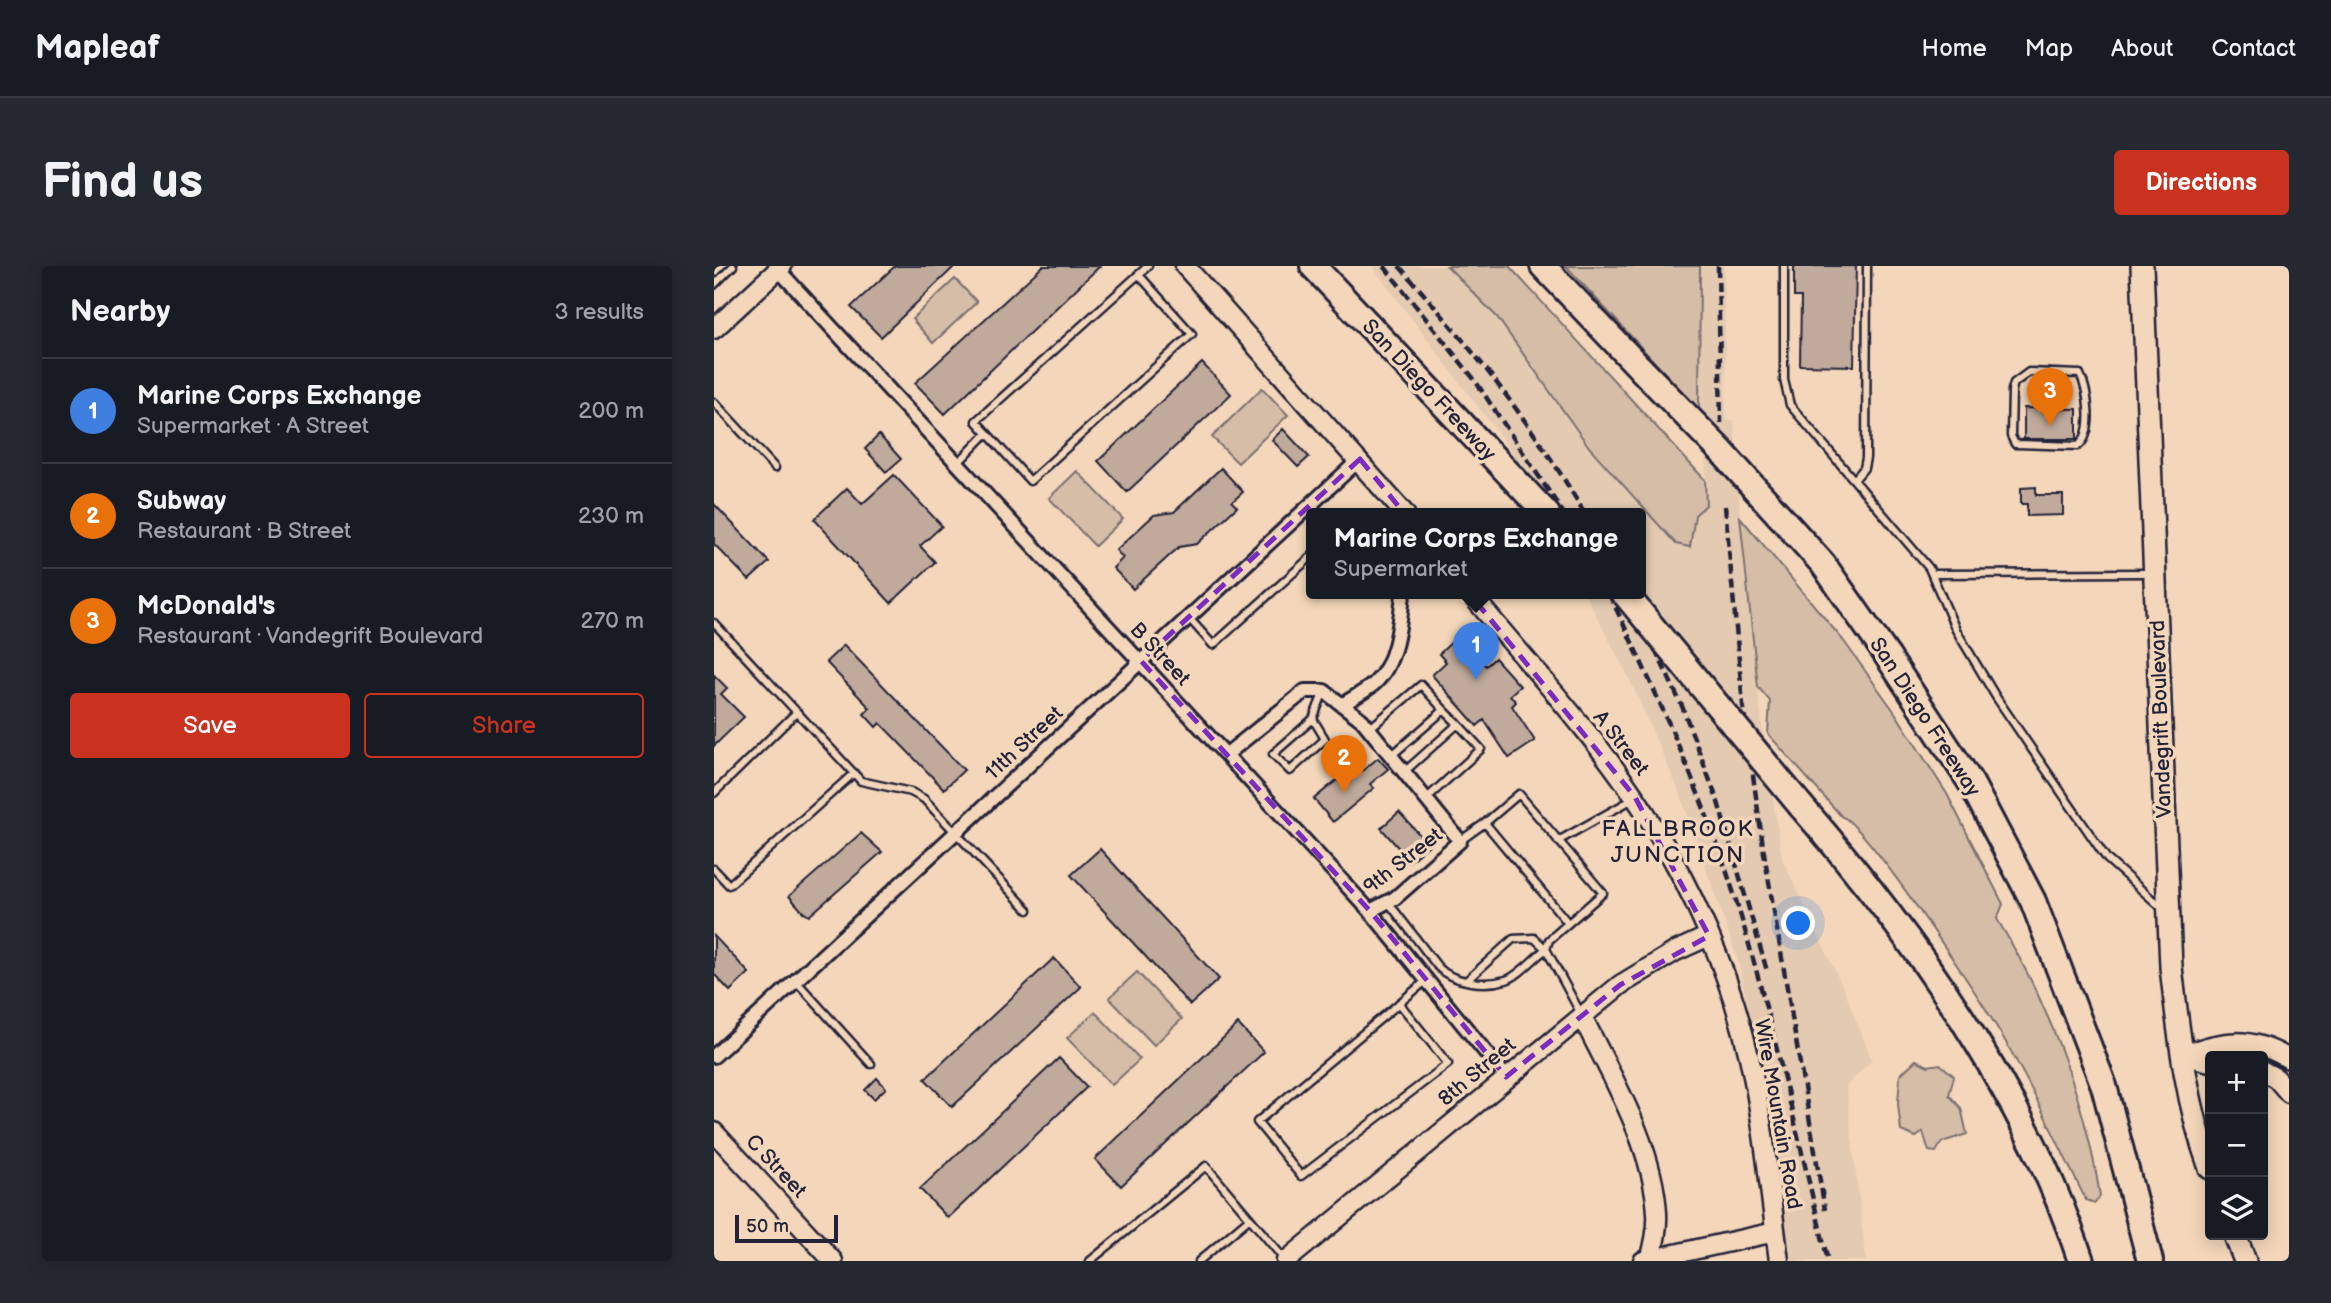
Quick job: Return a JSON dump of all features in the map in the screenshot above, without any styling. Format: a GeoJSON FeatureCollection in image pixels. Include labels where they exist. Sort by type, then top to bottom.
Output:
{"type":"FeatureCollection","features":[{"type":"Feature","properties":{"kind":"highway","name":"San Diego Freeway"},"geometry":{"type":"LineString","coordinates":[[1312,266],[1541,508]]}},
{"type":"Feature","properties":{"kind":"highway","name":"San Diego Freeway"},"geometry":{"type":"LineString","coordinates":[[1544,266],[1722,452],[1823,564],[1971,783],[2034,901],[2104,1086],[2150,1261]]}},
{"type":"Feature","properties":{"kind":"highway"},"geometry":{"type":"LineString","coordinates":[[1629,599],[1847,859],[1952,1003],[2019,1119],[2050,1182],[2081,1261]]}},
{"type":"Feature","properties":{"kind":"main road","name":"Vandegrift Boulevard"},"geometry":{"type":"LineString","coordinates":[[2142,266],[2171,967],[2182,1055],[2196,1130],[2205,1154]]}},
{"type":"Feature","properties":{"kind":"main road"},"geometry":{"type":"LineString","coordinates":[[2237,1240],[2245,1261]]}},
{"type":"Feature","properties":{"kind":"street"},"geometry":{"type":"LineString","coordinates":[[1185,266],[1360,459],[1400,508]]}},
{"type":"Feature","properties":{"kind":"street"},"geometry":{"type":"LineString","coordinates":[[714,329],[779,267]]}},
{"type":"Feature","properties":{"kind":"street","name":"B Street"},"geometry":{"type":"LineString","coordinates":[[779,267],[1370,911],[1506,1077]]}},
{"type":"Feature","properties":{"kind":"street","name":"11th Street"},"geometry":{"type":"LineString","coordinates":[[1317,508],[1360,459]]}},
{"type":"Feature","properties":{"kind":"street","name":"11th Street"},"geometry":{"type":"LineString","coordinates":[[714,1056],[1188,617],[1306,517]]}},
{"type":"Feature","properties":{"kind":"street"},"geometry":{"type":"LineString","coordinates":[[1343,704],[1375,684],[1387,669],[1400,628],[1403,599]]}},
{"type":"Feature","properties":{"kind":"street","name":"A Street"},"geometry":{"type":"LineString","coordinates":[[1475,599],[1635,797],[1689,891],[1709,936]]}},
{"type":"Feature","properties":{"kind":"street"},"geometry":{"type":"LineString","coordinates":[[1227,754],[1305,691],[1324,691],[1343,704],[1369,729],[1460,841]]}},
{"type":"Feature","properties":{"kind":"street","name":"9th Street"},"geometry":{"type":"LineString","coordinates":[[1370,911],[1388,902],[1460,841]]}},
{"type":"Feature","properties":{"kind":"street","name":"8th Street"},"geometry":{"type":"LineString","coordinates":[[1286,1261],[1620,985],[1676,951],[1709,936]]}},
{"type":"Feature","properties":{"kind":"street","name":"Wire Mountain Road"},"geometry":{"type":"LineString","coordinates":[[1709,936],[1729,986],[1749,1056],[1779,1261]]}},
{"type":"Feature","properties":{"kind":"street"},"geometry":{"type":"LineString","coordinates":[[1582,1016],[1630,1117],[1645,1156],[1657,1214],[1648,1260],[1775,1232]]}},
{"type":"Feature","properties":{"kind":"street"},"geometry":{"type":"LineString","coordinates":[[2182,1055],[2222,1042],[2245,1041],[2270,1048],[2289,1059]]}},
{"type":"Feature","properties":{"kind":"street"},"geometry":{"type":"LineString","coordinates":[[2182,1055],[2205,1061]]}},
{"type":"Feature","properties":{"kind":"street"},"geometry":{"type":"LineString","coordinates":[[2268,1074],[2276,1078],[2289,1093]]}},
{"type":"Feature","properties":{"kind":"street","name":"C Street"},"geometry":{"type":"LineString","coordinates":[[714,1132],[833,1261]]}},
{"type":"Feature","properties":{"kind":"lane"},"geometry":{"type":"LineString","coordinates":[[714,285],[733,266]]}},
{"type":"Feature","properties":{"kind":"lane"},"geometry":{"type":"LineString","coordinates":[[1139,275],[1192,334],[1030,481],[976,421],[1148,266]]}},
{"type":"Feature","properties":{"kind":"lane"},"geometry":{"type":"LineString","coordinates":[[1784,266],[1784,380],[1790,405],[1855,479],[1932,574],[1956,630],[1996,697],[2107,859],[2169,915]]}},
{"type":"Feature","properties":{"kind":"lane"},"geometry":{"type":"LineString","coordinates":[[1855,479],[1864,468],[1866,458],[1867,266]]}},
{"type":"Feature","properties":{"kind":"lane"},"geometry":{"type":"LineString","coordinates":[[2029,372],[2080,374],[2086,386],[2087,431],[2084,442],[2078,446],[2014,444],[2011,436],[2012,390],[2014,383],[2022,376],[2029,372]]}},
{"type":"Feature","properties":{"kind":"lane"},"geometry":{"type":"LineString","coordinates":[[714,401],[775,468]]}},
{"type":"Feature","properties":{"kind":"lane"},"geometry":{"type":"LineString","coordinates":[[958,463],[987,433]]}},
{"type":"Feature","properties":{"kind":"lane"},"geometry":{"type":"LineString","coordinates":[[1188,617],[1213,645],[1306,561]]}},
{"type":"Feature","properties":{"kind":"lane"},"geometry":{"type":"LineString","coordinates":[[1932,574],[2155,573]]}},
{"type":"Feature","properties":{"kind":"lane"},"geometry":{"type":"LineString","coordinates":[[714,623],[861,781],[873,786],[911,792],[924,799],[1028,911]]}},
{"type":"Feature","properties":{"kind":"lane"},"geometry":{"type":"LineString","coordinates":[[1369,729],[1422,685],[1481,749],[1426,799]]}},
{"type":"Feature","properties":{"kind":"lane"},"geometry":{"type":"LineString","coordinates":[[1314,719],[1325,739],[1290,771],[1273,754],[1314,719],[1324,691]]}},
{"type":"Feature","properties":{"kind":"lane"},"geometry":{"type":"LineString","coordinates":[[1391,756],[1444,710]]}},
{"type":"Feature","properties":{"kind":"lane"},"geometry":{"type":"LineString","coordinates":[[714,793],[797,712]]}},
{"type":"Feature","properties":{"kind":"lane"},"geometry":{"type":"LineString","coordinates":[[1404,772],[1458,724]]}},
{"type":"Feature","properties":{"kind":"lane"},"geometry":{"type":"LineString","coordinates":[[714,869],[729,885],[854,773]]}},
{"type":"Feature","properties":{"kind":"lane"},"geometry":{"type":"LineString","coordinates":[[1388,902],[1447,977],[1466,981],[1507,980],[1546,949],[1549,940],[1603,893],[1519,794],[1460,841]]}},
{"type":"Feature","properties":{"kind":"lane"},"geometry":{"type":"LineString","coordinates":[[1558,841],[1635,797]]}},
{"type":"Feature","properties":{"kind":"lane"},"geometry":{"type":"LineString","coordinates":[[1485,822],[1568,923]]}},
{"type":"Feature","properties":{"kind":"lane"},"geometry":{"type":"LineString","coordinates":[[1466,981],[1513,939],[1534,938],[1546,949],[1582,1016]]}},
{"type":"Feature","properties":{"kind":"lane"},"geometry":{"type":"LineString","coordinates":[[1399,1003],[1448,1064],[1301,1176],[1256,1122],[1399,1003],[1427,980]]}},
{"type":"Feature","properties":{"kind":"lane"},"geometry":{"type":"LineString","coordinates":[[796,981],[871,1064]]}},
{"type":"Feature","properties":{"kind":"lane"},"geometry":{"type":"LineString","coordinates":[[1090,1261],[1206,1166],[1286,1261]]}},
{"type":"Feature","properties":{"kind":"lane"},"geometry":{"type":"LineString","coordinates":[[1199,1261],[1250,1218]]}},
{"type":"Feature","properties":{"kind":"highlighted area"},"geometry":{"type":"Polygon","coordinates":[[[1360,459],[1635,797],[1709,936],[1620,985],[1506,1077],[1370,911],[1141,661],[1360,459]]]}},
{"type":"Feature","properties":{"kind":"shaded area"},"geometry":{"type":"Polygon","coordinates":[[[1372,266],[1447,266],[1497,317],[1589,447],[1690,546],[1695,515],[1706,504],[1705,421],[1699,410],[1700,266],[1724,266],[1726,420],[1734,420],[1742,549],[1762,725],[1782,858],[1845,992],[1872,1060],[1846,1086],[1866,1261],[1793,1261],[1785,1235],[1755,1041],[1738,961],[1681,796],[1630,680],[1588,599],[1646,599],[1646,508],[1539,508],[1504,441],[1372,266]]]}},
{"type":"Feature","properties":{"kind":"shaded area"},"geometry":{"type":"Polygon","coordinates":[[[1447,266],[1509,266],[1705,480],[1706,505],[1695,515],[1690,547],[1676,544],[1589,447],[1497,317],[1447,266]]]}},
{"type":"Feature","properties":{"kind":"shaded area"},"geometry":{"type":"Polygon","coordinates":[[[1566,266],[1700,266],[1699,410],[1566,266]]]}},
{"type":"Feature","properties":{"kind":"shaded area"},"geometry":{"type":"Polygon","coordinates":[[[955,279],[977,302],[933,343],[912,319],[955,279]]]}},
{"type":"Feature","properties":{"kind":"shaded area"},"geometry":{"type":"Polygon","coordinates":[[[1262,388],[1288,415],[1238,463],[1212,437],[1262,388]]]}},
{"type":"Feature","properties":{"kind":"shaded area"},"geometry":{"type":"Polygon","coordinates":[[[1077,471],[1123,519],[1095,546],[1049,498],[1077,471]]]}},
{"type":"Feature","properties":{"kind":"shaded area"},"geometry":{"type":"Polygon","coordinates":[[[1740,517],[1843,640],[1894,711],[1947,794],[2003,904],[1997,919],[2032,984],[2062,1052],[2085,1123],[2100,1196],[2095,1203],[2086,1200],[2003,1038],[1917,907],[1871,845],[1842,817],[1768,734],[1770,701],[1758,687],[1740,517]]]}},
{"type":"Feature","properties":{"kind":"shaded area"},"geometry":{"type":"Polygon","coordinates":[[[1137,972],[1182,1019],[1154,1045],[1109,998],[1137,972]]]}},
{"type":"Feature","properties":{"kind":"shaded area"},"geometry":{"type":"Polygon","coordinates":[[[1095,1012],[1140,1059],[1112,1085],[1067,1038],[1095,1012]]]}},
{"type":"Feature","properties":{"kind":"shaded area"},"geometry":{"type":"Polygon","coordinates":[[[1916,1060],[1928,1066],[1940,1064],[1954,1076],[1949,1095],[1961,1108],[1967,1134],[1942,1142],[1936,1152],[1929,1151],[1923,1132],[1916,1137],[1901,1131],[1898,1104],[1900,1075],[1916,1060]]]}},
{"type":"Feature","properties":{"kind":"building"},"geometry":{"type":"Polygon","coordinates":[[[895,266],[955,266],[881,337],[851,307],[895,266]]]}},
{"type":"Feature","properties":{"kind":"building"},"geometry":{"type":"Polygon","coordinates":[[[1043,266],[1100,266],[945,414],[915,383],[1043,266]]]}},
{"type":"Feature","properties":{"kind":"building"},"geometry":{"type":"Polygon","coordinates":[[[1794,266],[1856,266],[1854,366],[1800,365],[1801,297],[1794,297],[1794,266]]]}},
{"type":"Feature","properties":{"kind":"building"},"geometry":{"type":"Polygon","coordinates":[[[1202,363],[1231,394],[1127,492],[1098,461],[1202,363]]]}},
{"type":"Feature","properties":{"kind":"building"},"geometry":{"type":"Polygon","coordinates":[[[2024,408],[2077,409],[2077,439],[2024,439],[2024,408]]]}},
{"type":"Feature","properties":{"kind":"building"},"geometry":{"type":"Polygon","coordinates":[[[1283,429],[1309,457],[1298,467],[1272,440],[1283,429]]]}},
{"type":"Feature","properties":{"kind":"building"},"geometry":{"type":"Polygon","coordinates":[[[879,435],[901,459],[886,472],[865,449],[879,435]]]}},
{"type":"Feature","properties":{"kind":"building"},"geometry":{"type":"Polygon","coordinates":[[[1221,468],[1243,492],[1232,502],[1237,507],[1197,544],[1179,547],[1133,589],[1113,568],[1123,558],[1116,550],[1154,515],[1174,512],[1221,468]]]}},
{"type":"Feature","properties":{"kind":"building"},"geometry":{"type":"Polygon","coordinates":[[[894,475],[942,526],[920,546],[935,562],[891,603],[814,519],[847,488],[862,504],[894,475]]]}},
{"type":"Feature","properties":{"kind":"building"},"geometry":{"type":"Polygon","coordinates":[[[2036,487],[2036,495],[2063,495],[2063,515],[2027,516],[2027,504],[2021,504],[2021,488],[2036,487]]]}},
{"type":"Feature","properties":{"kind":"building"},"geometry":{"type":"Polygon","coordinates":[[[714,504],[769,562],[749,580],[714,544],[714,504]]]}},
{"type":"Feature","properties":{"kind":"building"},"geometry":{"type":"Polygon","coordinates":[[[1454,640],[1464,651],[1469,647],[1486,666],[1495,658],[1520,686],[1510,695],[1516,702],[1512,706],[1535,741],[1509,758],[1484,720],[1477,726],[1432,675],[1446,662],[1439,654],[1454,640]]]}},
{"type":"Feature","properties":{"kind":"building"},"geometry":{"type":"Polygon","coordinates":[[[844,645],[964,770],[944,789],[880,723],[876,727],[864,714],[870,708],[826,662],[844,645]]]}},
{"type":"Feature","properties":{"kind":"building"},"geometry":{"type":"Polygon","coordinates":[[[714,675],[727,688],[721,694],[744,717],[714,746],[714,675]]]}},
{"type":"Feature","properties":{"kind":"building"},"geometry":{"type":"Polygon","coordinates":[[[1378,758],[1388,769],[1370,784],[1374,788],[1333,822],[1314,799],[1356,764],[1362,771],[1378,758]]]}},
{"type":"Feature","properties":{"kind":"building"},"geometry":{"type":"Polygon","coordinates":[[[1399,812],[1429,845],[1410,861],[1381,828],[1399,812]]]}},
{"type":"Feature","properties":{"kind":"building"},"geometry":{"type":"Polygon","coordinates":[[[861,833],[882,852],[809,916],[803,912],[789,896],[861,833]]]}},
{"type":"Feature","properties":{"kind":"building"},"geometry":{"type":"Polygon","coordinates":[[[1100,849],[1219,979],[1190,1005],[1071,875],[1100,849]]]}},
{"type":"Feature","properties":{"kind":"building"},"geometry":{"type":"Polygon","coordinates":[[[714,936],[749,973],[730,991],[714,974],[714,936]]]}},
{"type":"Feature","properties":{"kind":"building"},"geometry":{"type":"Polygon","coordinates":[[[1054,958],[1081,987],[952,1107],[925,1079],[1054,958]]]}},
{"type":"Feature","properties":{"kind":"building"},"geometry":{"type":"Polygon","coordinates":[[[1238,1024],[1264,1052],[1121,1186],[1095,1159],[1238,1024]]]}},
{"type":"Feature","properties":{"kind":"building"},"geometry":{"type":"Polygon","coordinates":[[[1059,1058],[1087,1087],[948,1218],[920,1189],[1059,1058]]]}},
{"type":"Feature","properties":{"kind":"building"},"geometry":{"type":"Polygon","coordinates":[[[877,1078],[886,1088],[874,1099],[865,1090],[877,1078]]]}},
{"type":"Feature","properties":{"kind":"railway"},"geometry":{"type":"LineString","coordinates":[[1384,266],[1474,379],[1560,508]]}},
{"type":"Feature","properties":{"kind":"railway"},"geometry":{"type":"LineString","coordinates":[[1399,266],[1498,385],[1544,448],[1581,508]]}},
{"type":"Feature","properties":{"kind":"railway"},"geometry":{"type":"LineString","coordinates":[[1718,266],[1721,423]]}},
{"type":"Feature","properties":{"kind":"railway"},"geometry":{"type":"LineString","coordinates":[[1725,506],[1743,705],[1764,853],[1825,1210]]}},
{"type":"Feature","properties":{"kind":"railway"},"geometry":{"type":"LineString","coordinates":[[1611,599],[1680,748],[1725,867],[1763,995],[1828,1261]]}},
{"type":"Feature","properties":{"kind":"railway"},"geometry":{"type":"LineString","coordinates":[[1631,599],[1682,706],[1718,802],[1767,971]]}},
{"type":"Feature","properties":{"kind":"place","name":"McDonald's"},"geometry":{"type":"Point","coordinates":[2050,426]}},
{"type":"Feature","properties":{"kind":"place","name":"Marine Corps Exchange"},"geometry":{"type":"Point","coordinates":[1476,680]}},
{"type":"Feature","properties":{"kind":"place","name":"Subway"},"geometry":{"type":"Point","coordinates":[1344,793]}},
{"type":"Feature","properties":{"kind":"district","name":"FALLBROOK JUNCTION"},"geometry":{"type":"Point","coordinates":[1678,842]}}]}
